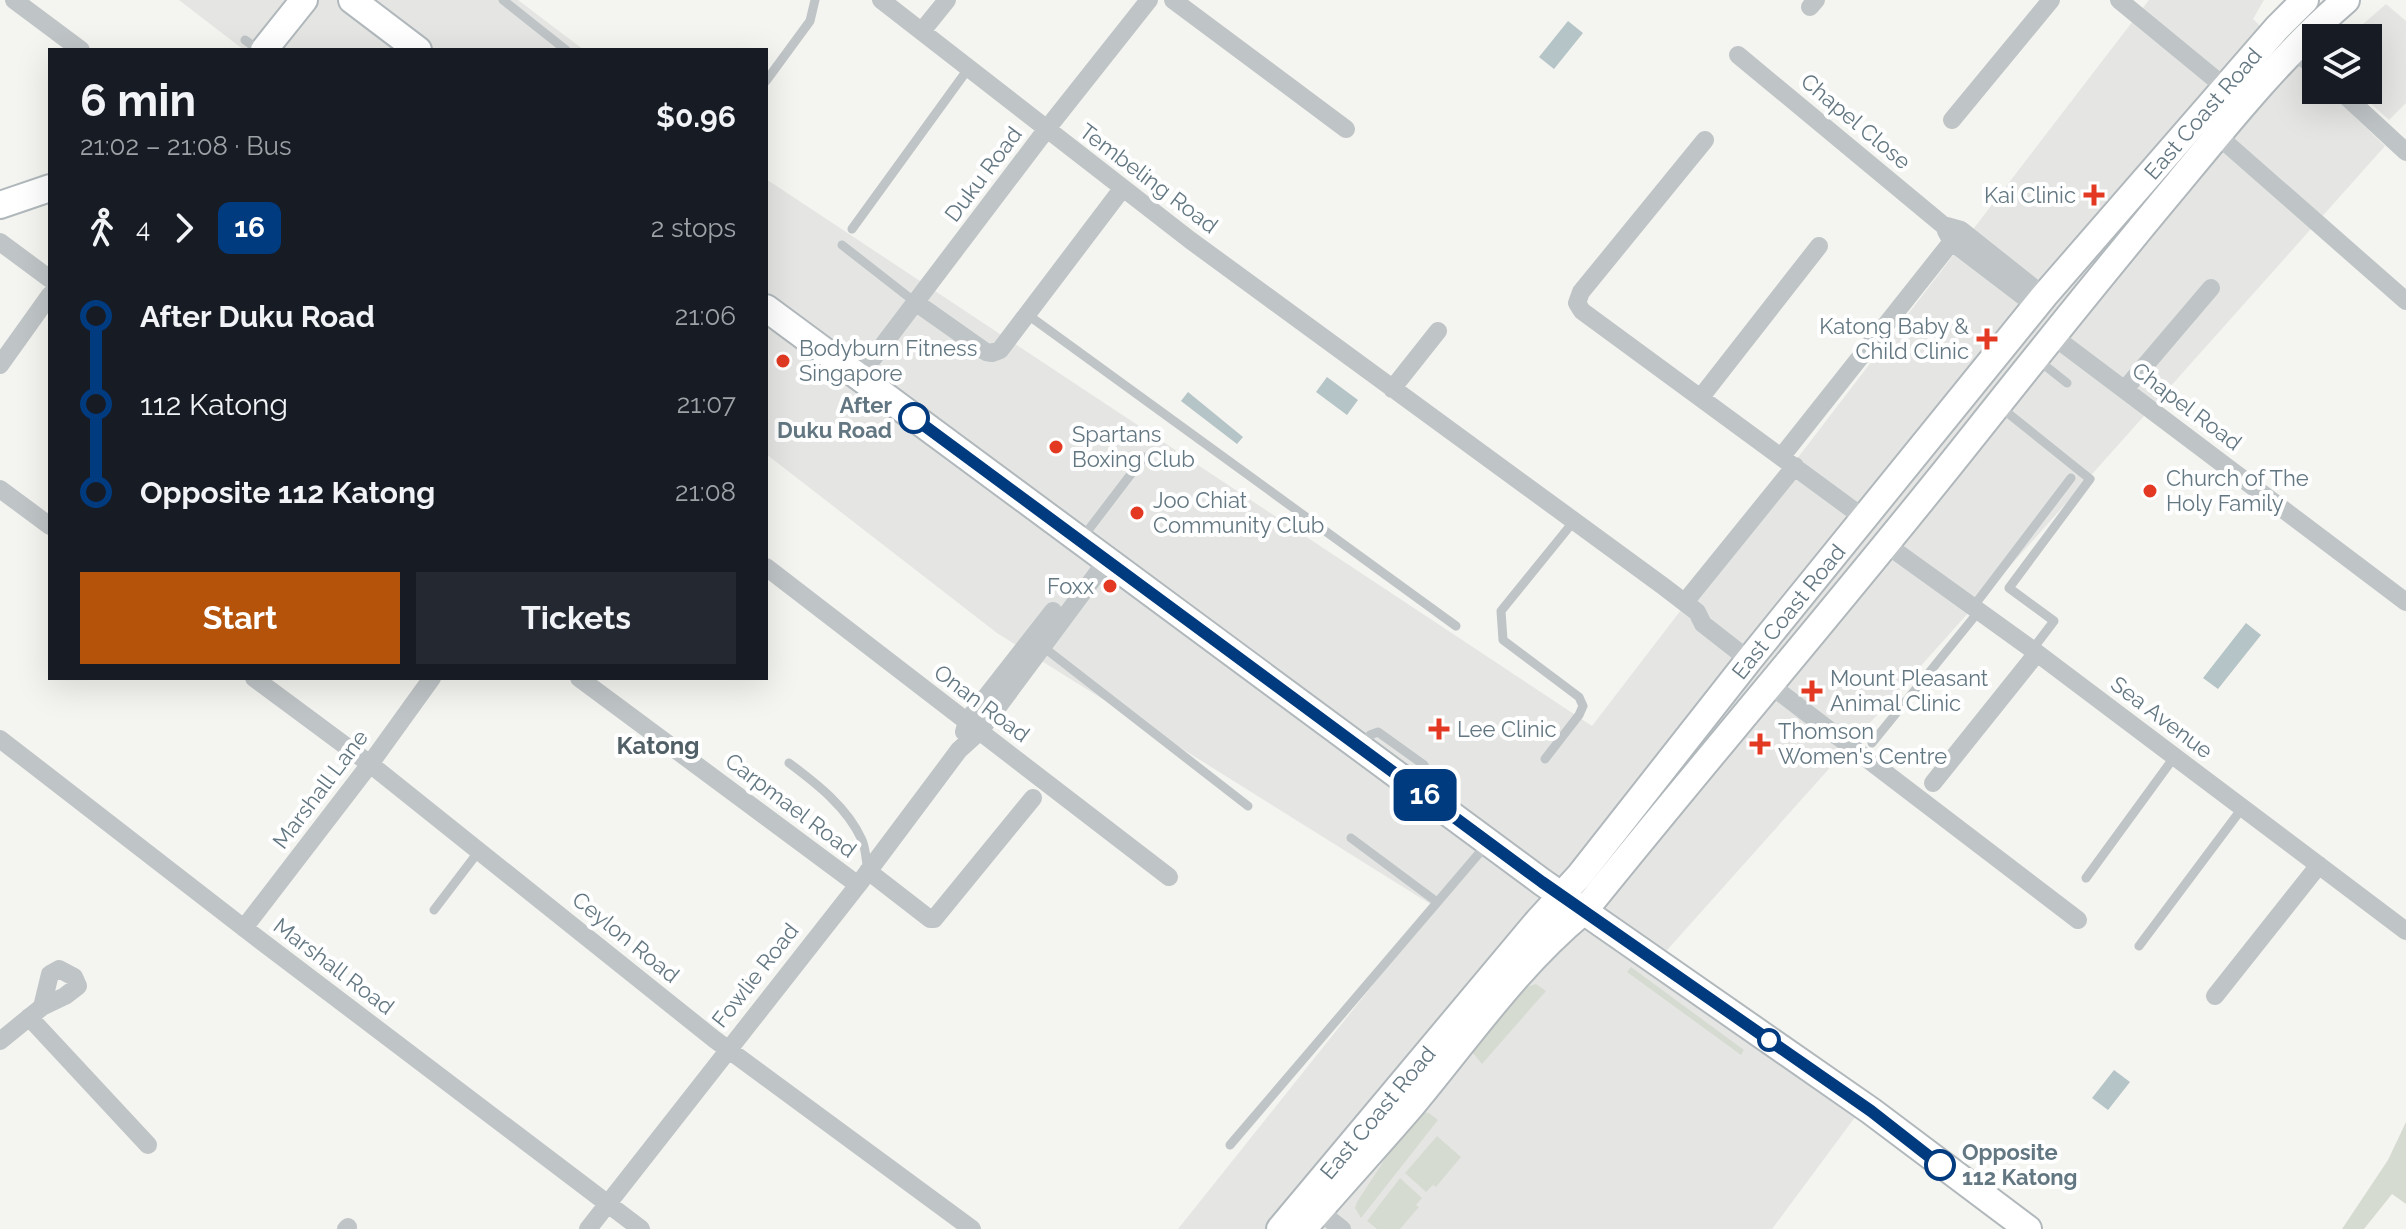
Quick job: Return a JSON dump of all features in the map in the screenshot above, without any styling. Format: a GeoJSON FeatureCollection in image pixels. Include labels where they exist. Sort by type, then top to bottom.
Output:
{"type":"FeatureCollection","features":[{"type":"Feature","properties":{"kind":"main road"},"geometry":{"type":"LineString","coordinates":[[256,47],[304,0]]}},
{"type":"Feature","properties":{"kind":"main road"},"geometry":{"type":"LineString","coordinates":[[352,0],[415,48]]}},
{"type":"Feature","properties":{"kind":"main road","name":"East Coast Road"},"geometry":{"type":"LineString","coordinates":[[1280,1229],[1562,896],[2040,301],[2277,28],[2305,0]]}},
{"type":"Feature","properties":{"kind":"main road","name":"East Coast Road"},"geometry":{"type":"LineString","coordinates":[[1311,1220],[1414,1103],[1526,966],[1556,934],[1584,911],[1887,545],[2215,137],[2346,0]]}},
{"type":"Feature","properties":{"kind":"main road"},"geometry":{"type":"LineString","coordinates":[[0,205],[48,189]]}},
{"type":"Feature","properties":{"kind":"main road"},"geometry":{"type":"LineString","coordinates":[[768,310],[1562,896],[1871,1111],[2028,1229]]}},
{"type":"Feature","properties":{"kind":"street"},"geometry":{"type":"LineString","coordinates":[[14,0],[78,48]]}},
{"type":"Feature","properties":{"kind":"street","name":"Tembeling Road"},"geometry":{"type":"LineString","coordinates":[[881,0],[1122,189],[1691,607],[1703,624],[1753,656]]}},
{"type":"Feature","properties":{"kind":"street"},"geometry":{"type":"LineString","coordinates":[[922,31],[947,0]]}},
{"type":"Feature","properties":{"kind":"street","name":"Duku Road"},"geometry":{"type":"LineString","coordinates":[[858,378],[1149,0]]}},
{"type":"Feature","properties":{"kind":"street"},"geometry":{"type":"LineString","coordinates":[[1173,0],[1346,129]]}},
{"type":"Feature","properties":{"kind":"street"},"geometry":{"type":"LineString","coordinates":[[1952,120],[2051,0]]}},
{"type":"Feature","properties":{"kind":"street"},"geometry":{"type":"LineString","coordinates":[[2131,4],[2226,88]]}},
{"type":"Feature","properties":{"kind":"street"},"geometry":{"type":"LineString","coordinates":[[2295,50],[2302,56]]}},
{"type":"Feature","properties":{"kind":"street","name":"Chapel Close"},"geometry":{"type":"LineString","coordinates":[[1738,55],[2040,301]]}},
{"type":"Feature","properties":{"kind":"street"},"geometry":{"type":"LineString","coordinates":[[2354,104],[2406,152]]}},
{"type":"Feature","properties":{"kind":"street"},"geometry":{"type":"LineString","coordinates":[[2215,137],[2406,301]]}},
{"type":"Feature","properties":{"kind":"street"},"geometry":{"type":"LineString","coordinates":[[1705,140],[1581,292],[1577,303],[1582,311],[1864,518]]}},
{"type":"Feature","properties":{"kind":"street"},"geometry":{"type":"LineString","coordinates":[[915,302],[986,352],[992,353],[1007,344],[1122,189]]}},
{"type":"Feature","properties":{"kind":"street"},"geometry":{"type":"LineString","coordinates":[[1691,607],[1788,461],[1952,232]]}},
{"type":"Feature","properties":{"kind":"street"},"geometry":{"type":"LineString","coordinates":[[0,242],[48,278]]}},
{"type":"Feature","properties":{"kind":"street"},"geometry":{"type":"LineString","coordinates":[[1701,397],[1819,246]]}},
{"type":"Feature","properties":{"kind":"street"},"geometry":{"type":"LineString","coordinates":[[2125,389],[2211,288]]}},
{"type":"Feature","properties":{"kind":"street"},"geometry":{"type":"LineString","coordinates":[[0,365],[48,298]]}},
{"type":"Feature","properties":{"kind":"street"},"geometry":{"type":"LineString","coordinates":[[1392,389],[1438,331]]}},
{"type":"Feature","properties":{"kind":"street","name":"Chapel Road"},"geometry":{"type":"LineString","coordinates":[[2053,336],[2406,602]]}},
{"type":"Feature","properties":{"kind":"street"},"geometry":{"type":"LineString","coordinates":[[0,489],[48,525]]}},
{"type":"Feature","properties":{"kind":"street","name":"Sea Avenue"},"geometry":{"type":"LineString","coordinates":[[1887,545],[2035,651],[2406,931]]}},
{"type":"Feature","properties":{"kind":"street","name":"Fowlie Road"},"geometry":{"type":"LineString","coordinates":[[588,1229],[863,878],[959,750],[1036,642],[1095,551]]}},
{"type":"Feature","properties":{"kind":"street","name":"Onan Road"},"geometry":{"type":"LineString","coordinates":[[768,569],[1169,877]]}},
{"type":"Feature","properties":{"kind":"street"},"geometry":{"type":"LineString","coordinates":[[1933,783],[2035,651]]}},
{"type":"Feature","properties":{"kind":"street","name":"Ceylon Road"},"geometry":{"type":"LineString","coordinates":[[257,680],[370,764],[727,1049],[972,1229]]}},
{"type":"Feature","properties":{"kind":"street","name":"Marshall Lane"},"geometry":{"type":"LineString","coordinates":[[244,928],[431,680]]}},
{"type":"Feature","properties":{"kind":"street","name":"Carpmael Road"},"geometry":{"type":"LineString","coordinates":[[582,680],[863,878],[930,919],[934,919],[1033,798]]}},
{"type":"Feature","properties":{"kind":"street","name":"East Coast Road"},"geometry":{"type":"LineString","coordinates":[[1769,684],[2078,920]]}},
{"type":"Feature","properties":{"kind":"street","name":"Marshall Road"},"geometry":{"type":"LineString","coordinates":[[0,739],[641,1229]]}},
{"type":"Feature","properties":{"kind":"street"},"geometry":{"type":"LineString","coordinates":[[2215,996],[2319,865]]}},
{"type":"Feature","properties":{"kind":"street"},"geometry":{"type":"LineString","coordinates":[[0,1041],[35,1012],[148,1145]]}},
{"type":"Feature","properties":{"kind":"street","name":"East Coast Road"},"geometry":{"type":"LineString","coordinates":[[1311,1220],[1342,1229]]}},
{"type":"Feature","properties":{"kind":"lane"},"geometry":{"type":"LineString","coordinates":[[503,0],[563,48]]}},
{"type":"Feature","properties":{"kind":"lane"},"geometry":{"type":"LineString","coordinates":[[768,78],[810,21],[815,0]]}},
{"type":"Feature","properties":{"kind":"lane"},"geometry":{"type":"LineString","coordinates":[[852,229],[968,69]]}},
{"type":"Feature","properties":{"kind":"lane"},"geometry":{"type":"LineString","coordinates":[[842,245],[915,302]]}},
{"type":"Feature","properties":{"kind":"lane"},"geometry":{"type":"LineString","coordinates":[[1028,315],[1456,626]]}},
{"type":"Feature","properties":{"kind":"lane"},"geometry":{"type":"LineString","coordinates":[[2035,358],[2067,383]]}},
{"type":"Feature","properties":{"kind":"lane"},"geometry":{"type":"LineString","coordinates":[[1998,405],[2090,479],[2009,588],[2054,621],[2035,651]]}},
{"type":"Feature","properties":{"kind":"lane"},"geometry":{"type":"LineString","coordinates":[[1095,551],[1144,457]]}},
{"type":"Feature","properties":{"kind":"lane"},"geometry":{"type":"LineString","coordinates":[[1872,743],[1976,609],[2071,478]]}},
{"type":"Feature","properties":{"kind":"lane"},"geometry":{"type":"LineString","coordinates":[[1545,759],[1583,706],[1579,697],[1503,640],[1501,611],[1574,521]]}},
{"type":"Feature","properties":{"kind":"lane"},"geometry":{"type":"LineString","coordinates":[[1036,642],[1248,806]]}},
{"type":"Feature","properties":{"kind":"lane"},"geometry":{"type":"LineString","coordinates":[[2086,878],[2175,756]]}},
{"type":"Feature","properties":{"kind":"lane"},"geometry":{"type":"LineString","coordinates":[[789,763],[826,790],[862,841],[863,878]]}},
{"type":"Feature","properties":{"kind":"lane"},"geometry":{"type":"LineString","coordinates":[[2139,946],[2243,807]]}},
{"type":"Feature","properties":{"kind":"lane"},"geometry":{"type":"LineString","coordinates":[[1351,838],[1437,902]]}},
{"type":"Feature","properties":{"kind":"lane"},"geometry":{"type":"LineString","coordinates":[[1230,1145],[1489,841]]}},
{"type":"Feature","properties":{"kind":"lane"},"geometry":{"type":"LineString","coordinates":[[434,910],[479,851]]}},
{"type":"Feature","properties":{"kind":"shaded area"},"geometry":{"type":"Polygon","coordinates":[[[179,0],[518,0],[581,48],[241,48],[179,0]]]}},
{"type":"Feature","properties":{"kind":"shaded area"},"geometry":{"type":"Polygon","coordinates":[[[2149,0],[2264,0],[2253,19],[2302,66],[2302,104],[2342,104],[2385,146],[1652,967],[1867,1101],[1772,1229],[1178,1229],[1435,907],[997,633],[768,456],[768,180],[1592,726],[2149,0]]]}},
{"type":"Feature","properties":{"kind":"shaded area"},"geometry":{"type":"Polygon","coordinates":[[[2386,4],[2406,21],[2406,103],[2389,120],[2371,104],[2382,104],[2382,24],[2363,24],[2386,4]]]}},
{"type":"Feature","properties":{"kind":"shaded area"},"geometry":{"type":"Polygon","coordinates":[[[1568,21],[1583,33],[1554,69],[1539,57],[1568,21]]]}},
{"type":"Feature","properties":{"kind":"shaded area"},"geometry":{"type":"Polygon","coordinates":[[[1327,377],[1358,400],[1347,415],[1316,392],[1327,377]]]}},
{"type":"Feature","properties":{"kind":"shaded area"},"geometry":{"type":"Polygon","coordinates":[[[1188,392],[1243,437],[1237,444],[1181,401],[1188,392]]]}},
{"type":"Feature","properties":{"kind":"shaded area"},"geometry":{"type":"Polygon","coordinates":[[[2246,623],[2261,635],[2218,689],[2203,678],[2246,623]]]}},
{"type":"Feature","properties":{"kind":"shaded area"},"geometry":{"type":"Polygon","coordinates":[[[1631,967],[1744,1050],[1741,1055],[1627,972],[1631,967]]]}},
{"type":"Feature","properties":{"kind":"shaded area"},"geometry":{"type":"Polygon","coordinates":[[[1536,984],[1546,991],[1482,1064],[1473,1053],[1473,1045],[1527,987],[1536,984]]]}},
{"type":"Feature","properties":{"kind":"shaded area"},"geometry":{"type":"Polygon","coordinates":[[[2114,1070],[2130,1082],[2108,1110],[2092,1098],[2114,1070]]]}},
{"type":"Feature","properties":{"kind":"shaded area"},"geometry":{"type":"Polygon","coordinates":[[[1423,1112],[1438,1120],[1361,1218],[1355,1208],[1357,1202],[1383,1162],[1389,1144],[1423,1112]]]}},
{"type":"Feature","properties":{"kind":"shaded area"},"geometry":{"type":"Polygon","coordinates":[[[2406,1122],[2406,1204],[2392,1194],[2364,1229],[2342,1229],[2388,1160],[2406,1122]]]}},
{"type":"Feature","properties":{"kind":"shaded area"},"geometry":{"type":"Polygon","coordinates":[[[1437,1136],[1461,1157],[1436,1187],[1433,1185],[1426,1192],[1405,1173],[1437,1136]]]}},
{"type":"Feature","properties":{"kind":"shaded area"},"geometry":{"type":"Polygon","coordinates":[[[1400,1178],[1422,1198],[1416,1205],[1419,1207],[1400,1229],[1377,1229],[1367,1221],[1400,1178]]]}},
{"type":"Feature","properties":{"kind":"bus line","name":"16"},"geometry":{"type":"LineString","coordinates":[[914,418],[1542,882],[1871,1111],[1940,1165]]}},
{"type":"Feature","properties":{"kind":"place","name":"Kai Clinic"},"geometry":{"type":"Point","coordinates":[2094,195]}},
{"type":"Feature","properties":{"kind":"place","name":"Katong Baby & Child Clinic"},"geometry":{"type":"Point","coordinates":[1987,339]}},
{"type":"Feature","properties":{"kind":"place","name":"Bodyburn Fitness Singapore"},"geometry":{"type":"Point","coordinates":[783,361]}},
{"type":"Feature","properties":{"kind":"place","name":"After Duku Road"},"geometry":{"type":"Point","coordinates":[914,418]}},
{"type":"Feature","properties":{"kind":"place","name":"Spartans Boxing Club"},"geometry":{"type":"Point","coordinates":[1056,447]}},
{"type":"Feature","properties":{"kind":"place","name":"Church of The Holy Family"},"geometry":{"type":"Point","coordinates":[2150,491]}},
{"type":"Feature","properties":{"kind":"place","name":"Joo Chiat Community Club"},"geometry":{"type":"Point","coordinates":[1137,513]}},
{"type":"Feature","properties":{"kind":"place","name":"Foxx"},"geometry":{"type":"Point","coordinates":[1110,586]}},
{"type":"Feature","properties":{"kind":"place","name":"Mount Pleasant Animal Clinic"},"geometry":{"type":"Point","coordinates":[1812,691]}},
{"type":"Feature","properties":{"kind":"place","name":"Lee Clinic"},"geometry":{"type":"Point","coordinates":[1439,729]}},
{"type":"Feature","properties":{"kind":"place","name":"Thomson Women's Centre"},"geometry":{"type":"Point","coordinates":[1760,744]}},
{"type":"Feature","properties":{"kind":"place","name":"Opposite 112 Katong"},"geometry":{"type":"Point","coordinates":[1940,1165]}},
{"type":"Feature","properties":{"kind":"district","name":"Katong"},"geometry":{"type":"Point","coordinates":[658,746]}}]}
